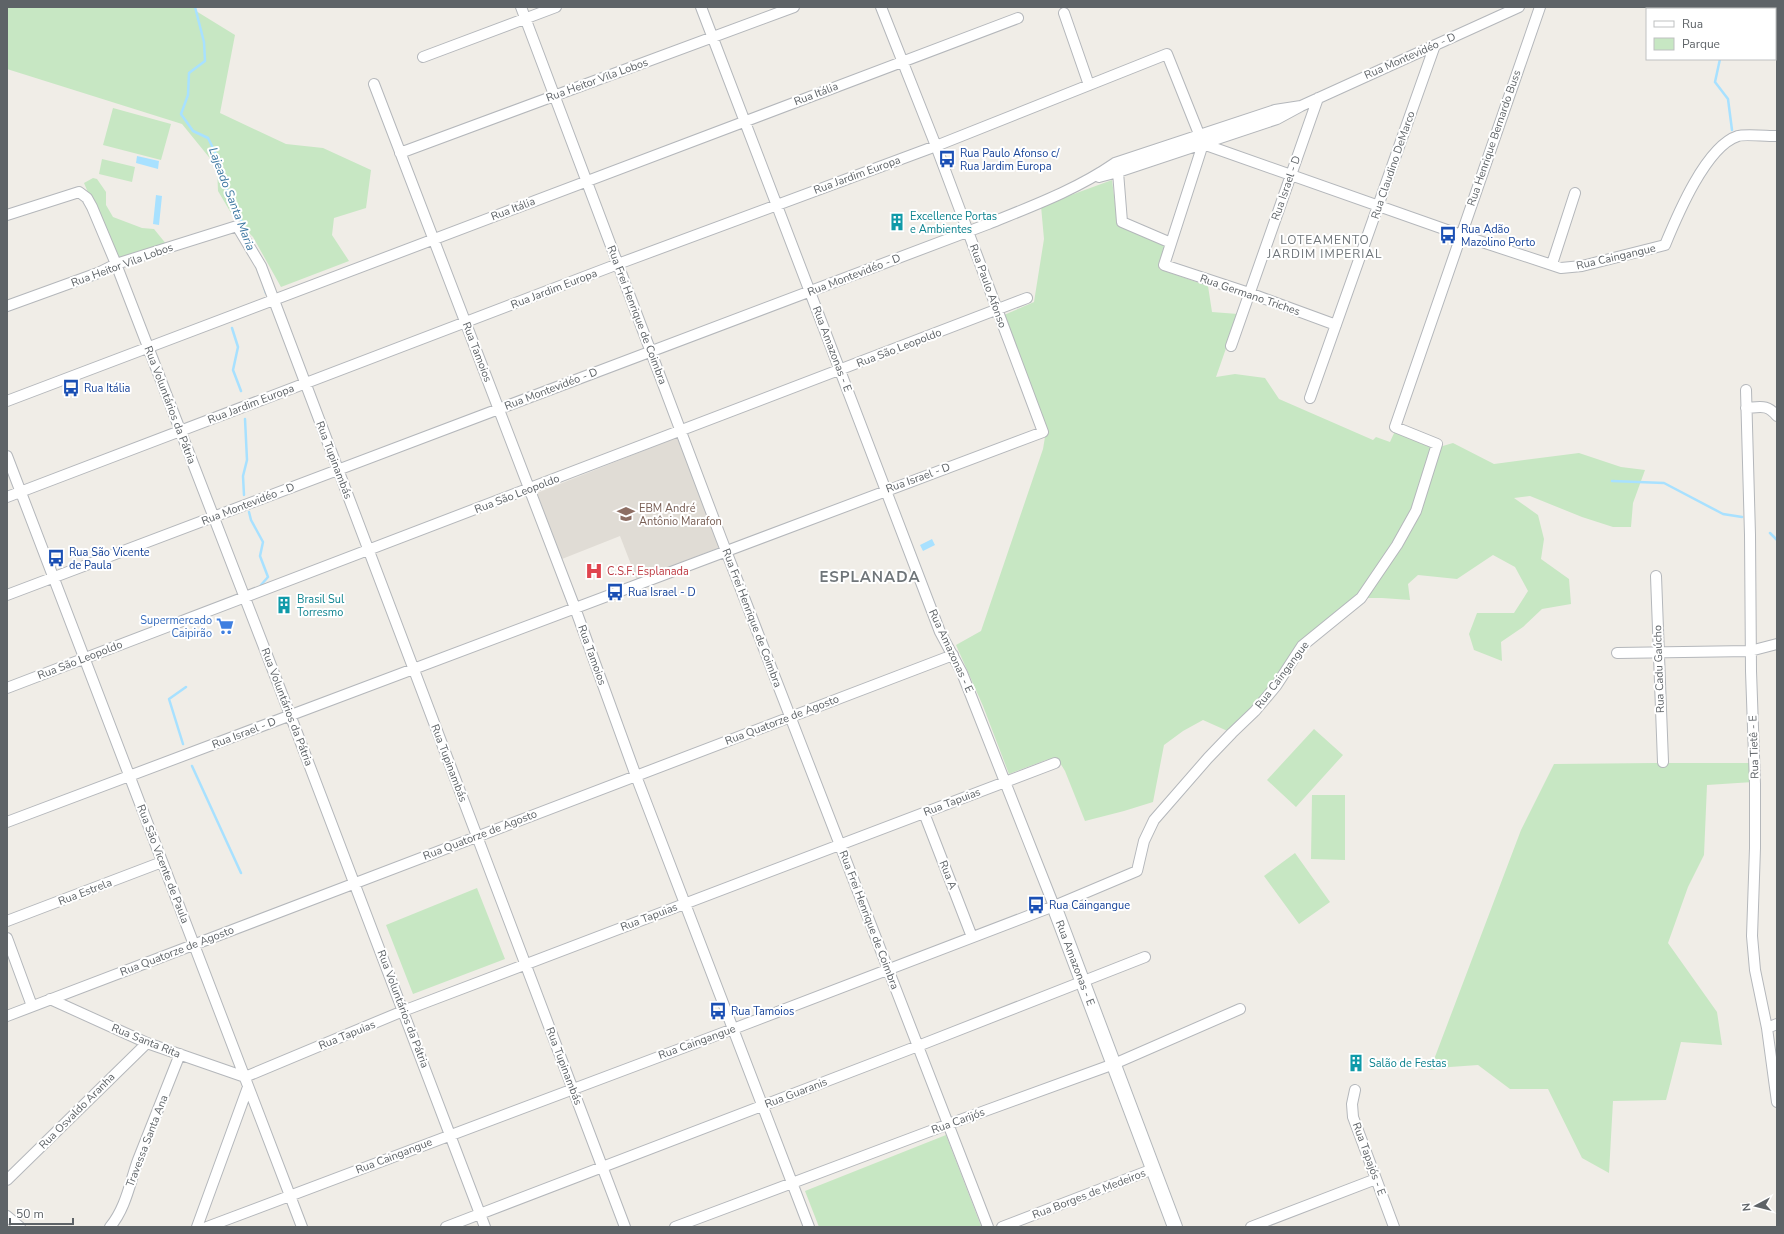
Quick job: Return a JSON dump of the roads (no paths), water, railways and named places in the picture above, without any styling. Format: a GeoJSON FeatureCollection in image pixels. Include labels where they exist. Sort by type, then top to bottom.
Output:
{"type":"FeatureCollection","features":[{"type":"Feature","properties":{"kind":"street","name":"Rua Frei Henrique de Coimbra"},"geometry":{"type":"LineString","coordinates":[[521,7],[726,550],[988,1227]]}},
{"type":"Feature","properties":{"kind":"street"},"geometry":{"type":"LineString","coordinates":[[423,57],[556,7]]}},
{"type":"Feature","properties":{"kind":"street","name":"Rua Amazonas - E"},"geometry":{"type":"LineString","coordinates":[[701,7],[940,632],[962,673],[1054,906],[1175,1227]]}},
{"type":"Feature","properties":{"kind":"street","name":"Rua Heitor Vila Lobos"},"geometry":{"type":"LineString","coordinates":[[400,153],[794,7]]}},
{"type":"Feature","properties":{"kind":"street","name":"Rua Paulo Afonso"},"geometry":{"type":"LineString","coordinates":[[881,7],[936,146],[1043,432]]}},
{"type":"Feature","properties":{"kind":"street","name":"Rua Montevidéo - D"},"geometry":{"type":"LineString","coordinates":[[1093,178],[1118,172],[1245,125],[1277,119],[1318,98],[1519,7]]}},
{"type":"Feature","properties":{"kind":"street","name":"Rua Henrique Bernardo Buss"},"geometry":{"type":"LineString","coordinates":[[1437,444],[1395,427],[1540,7]]}},
{"type":"Feature","properties":{"kind":"street"},"geometry":{"type":"LineString","coordinates":[[1064,13],[1089,85]]}},
{"type":"Feature","properties":{"kind":"street","name":"Rua Itália"},"geometry":{"type":"LineString","coordinates":[[7,401],[1018,18]]}},
{"type":"Feature","properties":{"kind":"street","name":"Rua Claudino DeMarco"},"geometry":{"type":"LineString","coordinates":[[1310,398],[1435,45]]}},
{"type":"Feature","properties":{"kind":"street","name":"Rua Jardim Europa"},"geometry":{"type":"LineString","coordinates":[[7,497],[618,264],[936,146],[1167,54],[1202,140]]}},
{"type":"Feature","properties":{"kind":"street","name":"Rua Tamoios"},"geometry":{"type":"LineString","coordinates":[[374,84],[808,1227]]}},
{"type":"Feature","properties":{"kind":"street","name":"Rua Israel - D"},"geometry":{"type":"LineString","coordinates":[[1231,346],[1318,98]]}},
{"type":"Feature","properties":{"kind":"street","name":"Rua Caingangue"},"geometry":{"type":"LineString","coordinates":[[1557,266],[1582,266],[1665,245],[1677,216],[1689,193],[1712,156],[1726,141],[1739,135],[1761,137],[1777,136]]}},
{"type":"Feature","properties":{"kind":"street"},"geometry":{"type":"LineString","coordinates":[[1118,172],[1122,222],[1171,244],[1202,140],[1291,175],[1461,235],[1557,266],[1575,194]]}},
{"type":"Feature","properties":{"kind":"street","name":"Rua Montevidéo - D"},"geometry":{"type":"LineString","coordinates":[[7,595],[968,231],[1050,199],[1093,178],[1115,163],[1202,140]]}},
{"type":"Feature","properties":{"kind":"street","name":"Rua Voluntários da Pátria"},"geometry":{"type":"LineString","coordinates":[[7,215],[79,192],[87,198],[92,207],[116,264],[214,517],[485,1227]]}},
{"type":"Feature","properties":{"kind":"street","name":"Rua Heitor Vila Lobos"},"geometry":{"type":"LineString","coordinates":[[7,306],[98,273],[116,264],[237,226]]}},
{"type":"Feature","properties":{"kind":"street","name":"Rua Tupinambás"},"geometry":{"type":"LineString","coordinates":[[237,226],[261,266],[625,1227]]}},
{"type":"Feature","properties":{"kind":"street","name":"Rua Germano Triches"},"geometry":{"type":"LineString","coordinates":[[1171,244],[1164,265],[1249,293],[1336,325]]}},
{"type":"Feature","properties":{"kind":"street","name":"Rua São Leopoldo"},"geometry":{"type":"LineString","coordinates":[[7,688],[1027,298]]}},
{"type":"Feature","properties":{"kind":"street","name":"Rua Tietê - E"},"geometry":{"type":"LineString","coordinates":[[1746,390],[1755,848],[1752,936],[1755,970],[1772,1026],[1777,1102]]}},
{"type":"Feature","properties":{"kind":"street"},"geometry":{"type":"LineString","coordinates":[[1746,408],[1766,407],[1771,409],[1777,416]]}},
{"type":"Feature","properties":{"kind":"street","name":"Rua Israel - D"},"geometry":{"type":"LineString","coordinates":[[7,822],[726,550],[1043,432]]}},
{"type":"Feature","properties":{"kind":"street","name":"Rua Caingangue"},"geometry":{"type":"LineString","coordinates":[[207,1227],[1054,906],[1137,871],[1144,841],[1154,820],[1232,732],[1255,711],[1276,686],[1302,646],[1360,598],[1397,545],[1416,511],[1437,444]]}},
{"type":"Feature","properties":{"kind":"street","name":"Rua São Vicente de Paula"},"geometry":{"type":"LineString","coordinates":[[7,456],[302,1227]]}},
{"type":"Feature","properties":{"kind":"street","name":"Rua Cadu Gaúcho"},"geometry":{"type":"LineString","coordinates":[[1656,576],[1662,762]]}},
{"type":"Feature","properties":{"kind":"street"},"geometry":{"type":"LineString","coordinates":[[1617,653],[1750,651],[1777,644]]}},
{"type":"Feature","properties":{"kind":"street","name":"Rua Quatorze de Agosto"},"geometry":{"type":"LineString","coordinates":[[7,1016],[953,656]]}},
{"type":"Feature","properties":{"kind":"street","name":"Rua Tapuias"},"geometry":{"type":"LineString","coordinates":[[245,1076],[403,1011],[1055,763]]}},
{"type":"Feature","properties":{"kind":"street","name":"Rua A"},"geometry":{"type":"LineString","coordinates":[[924,812],[972,937]]}},
{"type":"Feature","properties":{"kind":"street","name":"Rua Estrela"},"geometry":{"type":"LineString","coordinates":[[7,921],[162,862]]}},
{"type":"Feature","properties":{"kind":"street"},"geometry":{"type":"LineString","coordinates":[[7,938],[32,1006]]}},
{"type":"Feature","properties":{"kind":"street","name":"Rua Guaranis"},"geometry":{"type":"LineString","coordinates":[[446,1227],[918,1046],[1145,957]]}},
{"type":"Feature","properties":{"kind":"street","name":"Rua Santa Rita"},"geometry":{"type":"LineString","coordinates":[[50,999],[147,1043],[245,1076]]}},
{"type":"Feature","properties":{"kind":"street","name":"Rua Carijós"},"geometry":{"type":"LineString","coordinates":[[675,1227],[948,1124],[1114,1064],[1240,1009]]}},
{"type":"Feature","properties":{"kind":"street","name":"Rua Osvaldo Aranha"},"geometry":{"type":"LineString","coordinates":[[7,1180],[147,1043]]}},
{"type":"Feature","properties":{"kind":"street","name":"Travessa Santa Ana"},"geometry":{"type":"LineString","coordinates":[[110,1227],[118,1218],[124,1205],[138,1161],[180,1054]]}},
{"type":"Feature","properties":{"kind":"street"},"geometry":{"type":"LineString","coordinates":[[197,1227],[248,1087]]}},
{"type":"Feature","properties":{"kind":"street","name":"Rua Tapajós - E"},"geometry":{"type":"LineString","coordinates":[[1355,1090],[1352,1104],[1353,1116],[1394,1227]]}},
{"type":"Feature","properties":{"kind":"street","name":"Rua Borges de Medeiros"},"geometry":{"type":"LineString","coordinates":[[1002,1227],[1154,1169]]}},
{"type":"Feature","properties":{"kind":"street"},"geometry":{"type":"LineString","coordinates":[[1250,1227],[1376,1179]]}},
{"type":"Feature","properties":{"kind":"street"},"geometry":{"type":"LineString","coordinates":[[7,1216],[20,1227]]}},
{"type":"Feature","properties":{"kind":"water"},"geometry":{"type":"Polygon","coordinates":[[[137,156],[159,161],[158,169],[136,163],[137,156]]]}},
{"type":"Feature","properties":{"kind":"water"},"geometry":{"type":"Polygon","coordinates":[[[156,195],[162,196],[159,225],[153,224],[156,195]]]}},
{"type":"Feature","properties":{"kind":"water"},"geometry":{"type":"Polygon","coordinates":[[[932,539],[935,545],[923,551],[920,545],[932,539]]]}},
{"type":"Feature","properties":{"kind":"waterway","name":"Lajeado Santa Maria"},"geometry":{"type":"LineString","coordinates":[[195,7],[204,42],[205,61],[189,73],[188,95],[181,114],[193,131],[208,138],[220,162],[221,176],[249,238]]}},
{"type":"Feature","properties":{"kind":"waterway"},"geometry":{"type":"LineString","coordinates":[[1720,60],[1715,82],[1728,99],[1732,130]]}},
{"type":"Feature","properties":{"kind":"waterway","name":"Lajeado Santa Maria"},"geometry":{"type":"LineString","coordinates":[[264,287],[266,293]]}},
{"type":"Feature","properties":{"kind":"waterway","name":"Lajeado Santa Maria"},"geometry":{"type":"LineString","coordinates":[[232,328],[238,347],[233,370],[241,391]]}},
{"type":"Feature","properties":{"kind":"waterway","name":"Lajeado Santa Maria"},"geometry":{"type":"LineString","coordinates":[[244,495],[243,476],[247,460],[245,419]]}},
{"type":"Feature","properties":{"kind":"waterway"},"geometry":{"type":"LineString","coordinates":[[1612,481],[1664,483],[1723,514],[1742,517]]}},
{"type":"Feature","properties":{"kind":"waterway","name":"Lajeado Santa Maria"},"geometry":{"type":"LineString","coordinates":[[249,512],[251,520],[263,542],[260,556],[268,577],[261,585]]}},
{"type":"Feature","properties":{"kind":"waterway"},"geometry":{"type":"LineString","coordinates":[[1770,533],[1777,540]]}},
{"type":"Feature","properties":{"kind":"waterway","name":"Lajeado Santa Maria"},"geometry":{"type":"LineString","coordinates":[[183,744],[169,699],[186,687]]}},
{"type":"Feature","properties":{"kind":"waterway","name":"Lajeado Santa Maria"},"geometry":{"type":"LineString","coordinates":[[192,766],[241,873]]}},
{"type":"Feature","properties":{"kind":"place","name":"Rua Paulo Afonso c/ Rua Jardim Europa"},"geometry":{"type":"Point","coordinates":[947,159]}},
{"type":"Feature","properties":{"kind":"place","name":"Excellence Portas e Ambientes"},"geometry":{"type":"Point","coordinates":[897,222]}},
{"type":"Feature","properties":{"kind":"place","name":"Rua Adão Mazolino Porto"},"geometry":{"type":"Point","coordinates":[1448,235]}},
{"type":"Feature","properties":{"kind":"place","name":"Rua Itália"},"geometry":{"type":"Point","coordinates":[71,388]}},
{"type":"Feature","properties":{"kind":"place","name":"EBM André Antônio Marafon"},"geometry":{"type":"Point","coordinates":[626,514]}},
{"type":"Feature","properties":{"kind":"place","name":"Rua São Vicente de Paula"},"geometry":{"type":"Point","coordinates":[56,558]}},
{"type":"Feature","properties":{"kind":"place","name":"C.S.F. Esplanada"},"geometry":{"type":"Point","coordinates":[594,571]}},
{"type":"Feature","properties":{"kind":"place","name":"Rua Israel - D"},"geometry":{"type":"Point","coordinates":[615,592]}},
{"type":"Feature","properties":{"kind":"place","name":"Brasil Sul Torresmo"},"geometry":{"type":"Point","coordinates":[284,605]}},
{"type":"Feature","properties":{"kind":"place","name":"Supermercado Caipirão"},"geometry":{"type":"Point","coordinates":[225,626]}},
{"type":"Feature","properties":{"kind":"place","name":"Rua Caingangue"},"geometry":{"type":"Point","coordinates":[1036,905]}},
{"type":"Feature","properties":{"kind":"place","name":"Rua Tamoios"},"geometry":{"type":"Point","coordinates":[718,1011]}},
{"type":"Feature","properties":{"kind":"place","name":"Salão de Festas"},"geometry":{"type":"Point","coordinates":[1356,1063]}},
{"type":"Feature","properties":{"kind":"district","name":"LOTEAMENTO JARDIM IMPERIAL"},"geometry":{"type":"Point","coordinates":[1325,247]}},
{"type":"Feature","properties":{"kind":"district","name":"ESPLANADA"},"geometry":{"type":"Point","coordinates":[870,577]}}]}
